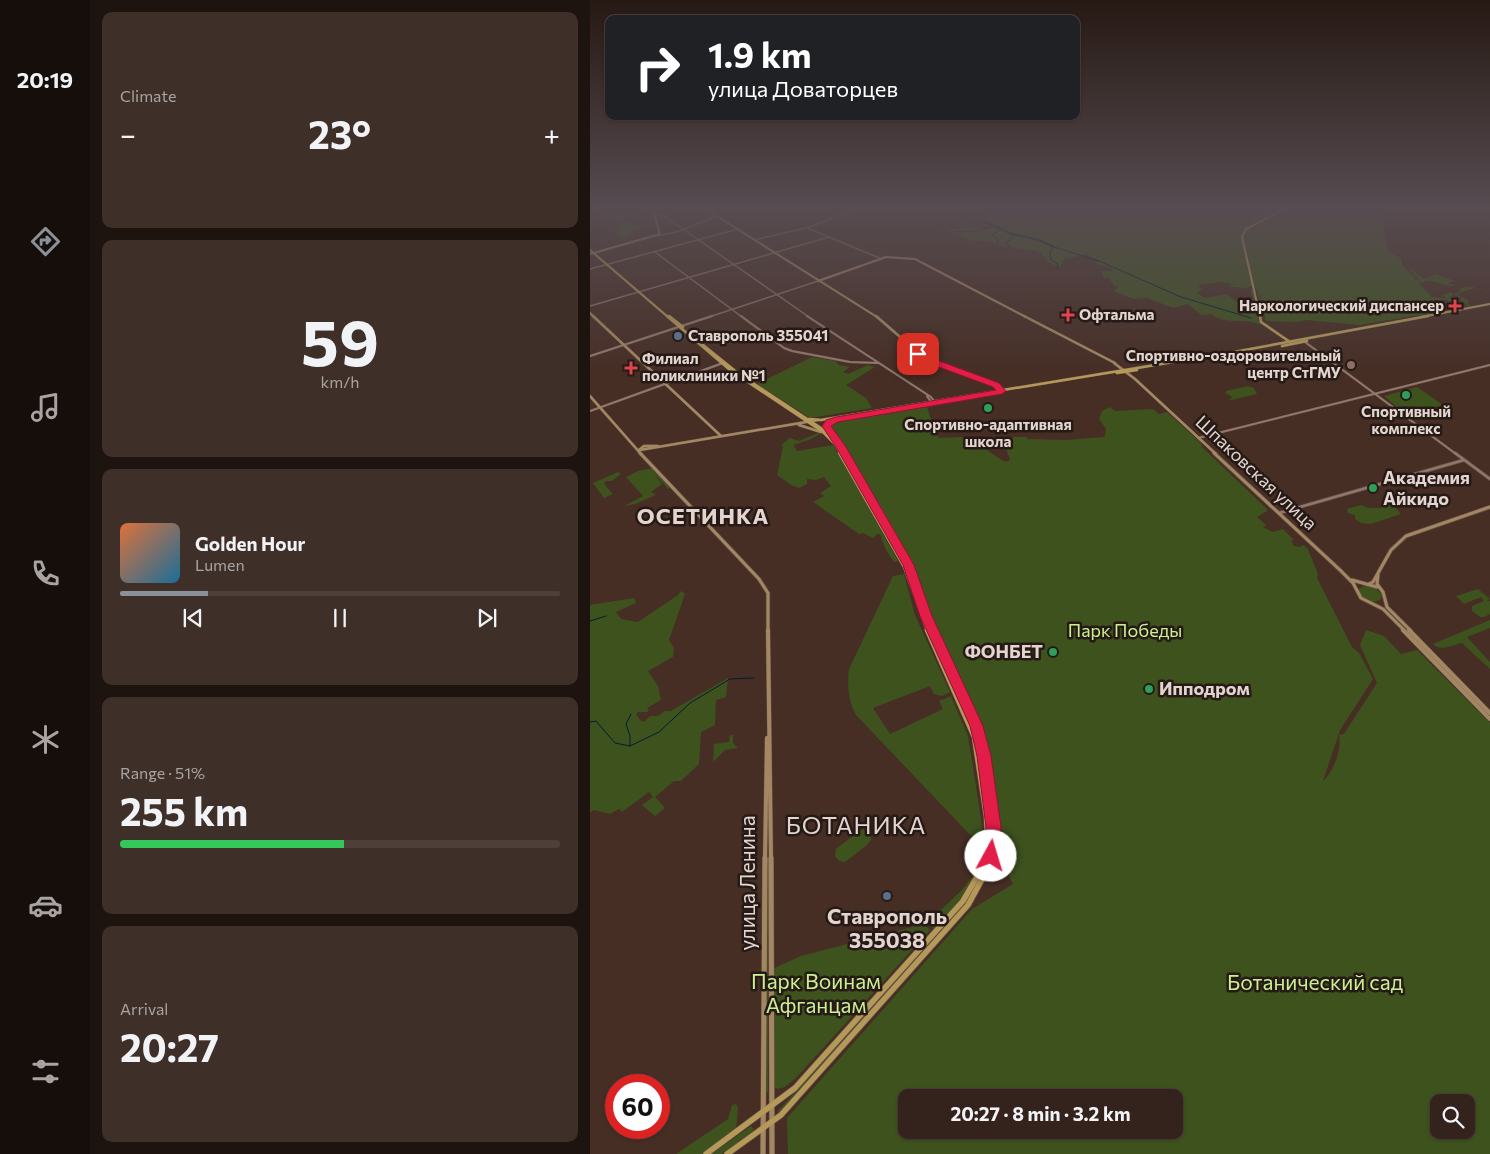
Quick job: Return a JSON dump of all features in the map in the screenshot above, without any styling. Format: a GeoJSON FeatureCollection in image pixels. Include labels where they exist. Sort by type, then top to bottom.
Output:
{"type":"FeatureCollection","features":[{"type":"Feature","properties":{"kind":"main road"},"geometry":{"type":"LineString","coordinates":[[609,264],[723,363],[836,440]]}},
{"type":"Feature","properties":{"kind":"main road"},"geometry":{"type":"LineString","coordinates":[[791,264],[874,314],[922,356],[1008,389]]}},
{"type":"Feature","properties":{"kind":"main road","name":"Шпаковская улица"},"geometry":{"type":"LineString","coordinates":[[818,281],[868,264]]}},
{"type":"Feature","properties":{"kind":"main road","name":"Шпаковская улица"},"geometry":{"type":"LineString","coordinates":[[924,264],[1128,370],[1347,577],[1361,598],[1383,609],[1490,719]]}},
{"type":"Feature","properties":{"kind":"main road"},"geometry":{"type":"LineString","coordinates":[[1250,264],[1264,322],[1291,342]]}},
{"type":"Feature","properties":{"kind":"main road"},"geometry":{"type":"LineString","coordinates":[[639,450],[798,424],[836,420],[1311,340],[1490,305]]}},
{"type":"Feature","properties":{"kind":"main road"},"geometry":{"type":"LineString","coordinates":[[954,399],[1122,369],[1128,370],[1303,341],[1490,305]]}},
{"type":"Feature","properties":{"kind":"main road"},"geometry":{"type":"LineString","coordinates":[[590,313],[722,437]]}},
{"type":"Feature","properties":{"kind":"main road","name":"Шпаковская улица"},"geometry":{"type":"LineString","coordinates":[[1114,363],[1135,378]]}},
{"type":"Feature","properties":{"kind":"main road"},"geometry":{"type":"LineString","coordinates":[[993,384],[1000,391]]}},
{"type":"Feature","properties":{"kind":"main road"},"geometry":{"type":"LineString","coordinates":[[991,392],[995,388],[993,384]]}},
{"type":"Feature","properties":{"kind":"main road","name":"улица Ленина"},"geometry":{"type":"LineString","coordinates":[[590,396],[766,589],[769,602],[768,732],[770,768],[772,1154]]}},
{"type":"Feature","properties":{"kind":"main road"},"geometry":{"type":"LineString","coordinates":[[811,423],[934,402]]}},
{"type":"Feature","properties":{"kind":"main road"},"geometry":{"type":"LineString","coordinates":[[803,418],[821,420]]}},
{"type":"Feature","properties":{"kind":"main road"},"geometry":{"type":"LineString","coordinates":[[798,424],[803,421],[803,418]]}},
{"type":"Feature","properties":{"kind":"main road"},"geometry":{"type":"LineString","coordinates":[[836,420],[829,422],[827,426],[869,501]]}},
{"type":"Feature","properties":{"kind":"main road"},"geometry":{"type":"LineString","coordinates":[[706,1154],[771,1108],[795,1088],[963,901],[976,881],[986,850],[986,816],[974,737],[924,617],[909,565],[835,444],[811,423]]}},
{"type":"Feature","properties":{"kind":"main road"},"geometry":{"type":"LineString","coordinates":[[798,424],[823,432]]}},
{"type":"Feature","properties":{"kind":"main road"},"geometry":{"type":"LineString","coordinates":[[632,443],[655,447]]}},
{"type":"Feature","properties":{"kind":"main road"},"geometry":{"type":"LineString","coordinates":[[645,456],[647,451],[655,447]]}},
{"type":"Feature","properties":{"kind":"main road"},"geometry":{"type":"LineString","coordinates":[[1369,584],[1378,575],[1390,550],[1406,536],[1490,507]]}},
{"type":"Feature","properties":{"kind":"main road"},"geometry":{"type":"LineString","coordinates":[[1378,575],[1376,584],[1385,597],[1386,605],[1490,713]]}},
{"type":"Feature","properties":{"kind":"main road"},"geometry":{"type":"LineString","coordinates":[[1347,577],[1355,582],[1380,588]]}},
{"type":"Feature","properties":{"kind":"main road"},"geometry":{"type":"LineString","coordinates":[[1356,589],[1364,584]]}},
{"type":"Feature","properties":{"kind":"main road"},"geometry":{"type":"LineString","coordinates":[[1372,603],[1379,603],[1385,597]]}},
{"type":"Feature","properties":{"kind":"main road"},"geometry":{"type":"LineString","coordinates":[[726,1154],[781,1115],[968,905],[981,883],[992,850],[994,827],[980,736],[924,617]]}},
{"type":"Feature","properties":{"kind":"main road","name":"улица Ленина"},"geometry":{"type":"LineString","coordinates":[[763,1154],[765,770],[768,732]]}},
{"type":"Feature","properties":{"kind":"main road"},"geometry":{"type":"LineString","coordinates":[[877,996],[883,1002]]}},
{"type":"Feature","properties":{"kind":"street"},"geometry":{"type":"LineString","coordinates":[[590,269],[609,264]]}},
{"type":"Feature","properties":{"kind":"street"},"geometry":{"type":"LineString","coordinates":[[671,264],[731,310],[777,343],[792,351],[850,362],[877,363],[887,368]]}},
{"type":"Feature","properties":{"kind":"street"},"geometry":{"type":"LineString","coordinates":[[590,306],[736,264]]}},
{"type":"Feature","properties":{"kind":"street"},"geometry":{"type":"LineString","coordinates":[[732,265],[877,361],[934,402]]}},
{"type":"Feature","properties":{"kind":"street"},"geometry":{"type":"LineString","coordinates":[[590,356],[818,281]]}},
{"type":"Feature","properties":{"kind":"street"},"geometry":{"type":"LineString","coordinates":[[1311,340],[1311,346]]}},
{"type":"Feature","properties":{"kind":"street"},"geometry":{"type":"LineString","coordinates":[[1303,341],[1490,479]]}},
{"type":"Feature","properties":{"kind":"street"},"geometry":{"type":"LineString","coordinates":[[1291,342],[1311,346]]}},
{"type":"Feature","properties":{"kind":"street"},"geometry":{"type":"LineString","coordinates":[[590,411],[723,363]]}},
{"type":"Feature","properties":{"kind":"street"},"geometry":{"type":"LineString","coordinates":[[1198,438],[1490,365]]}},
{"type":"Feature","properties":{"kind":"street"},"geometry":{"type":"LineString","coordinates":[[928,396],[934,402]]}},
{"type":"Feature","properties":{"kind":"street"},"geometry":{"type":"LineString","coordinates":[[925,403],[928,400],[928,396]]}},
{"type":"Feature","properties":{"kind":"street"},"geometry":{"type":"LineString","coordinates":[[1279,513],[1464,460]]}},
{"type":"Feature","properties":{"kind":"green space"},"geometry":{"type":"Polygon","coordinates":[[[1052,264],[1062,264],[1057,267],[1052,264]]]}},
{"type":"Feature","properties":{"kind":"green space"},"geometry":{"type":"Polygon","coordinates":[[[1097,264],[1402,264],[1416,279],[1414,280],[1419,279],[1409,269],[1419,266],[1411,269],[1422,278],[1436,274],[1454,281],[1448,283],[1456,286],[1433,281],[1423,283],[1417,281],[1432,297],[1446,298],[1441,296],[1450,292],[1453,294],[1451,297],[1459,297],[1454,294],[1461,291],[1459,289],[1476,287],[1456,294],[1470,301],[1467,302],[1469,307],[1461,300],[1461,297],[1449,298],[1456,302],[1454,304],[1446,299],[1438,301],[1434,299],[1436,309],[1431,310],[1431,313],[1360,325],[1306,320],[1298,322],[1266,321],[1259,287],[1263,313],[1256,287],[1230,287],[1228,285],[1236,285],[1221,282],[1198,285],[1202,290],[1197,293],[1205,298],[1226,294],[1242,305],[1255,306],[1250,290],[1253,290],[1259,322],[1266,328],[1253,322],[1225,320],[1211,314],[1201,315],[1188,304],[1173,308],[1147,298],[1134,299],[1114,291],[1119,286],[1114,286],[1109,278],[1104,278],[1101,271],[1113,271],[1112,268],[1097,264]]]}},
{"type":"Feature","properties":{"kind":"green space"},"geometry":{"type":"Polygon","coordinates":[[[812,357],[835,361],[839,365],[850,367],[843,372],[848,374],[868,365],[875,367],[846,385],[866,398],[872,408],[810,418],[757,384],[812,357]]]}},
{"type":"Feature","properties":{"kind":"green space"},"geometry":{"type":"Polygon","coordinates":[[[1248,386],[1254,388],[1257,394],[1231,400],[1229,399],[1233,397],[1225,393],[1226,391],[1248,386]]]}},
{"type":"Feature","properties":{"kind":"green space"},"geometry":{"type":"Polygon","coordinates":[[[1417,387],[1443,405],[1409,414],[1406,411],[1409,409],[1400,410],[1384,396],[1417,387]]]}},
{"type":"Feature","properties":{"kind":"green space"},"geometry":{"type":"Polygon","coordinates":[[[927,407],[934,430],[939,438],[962,437],[965,441],[979,445],[1005,462],[1010,460],[1004,442],[1012,441],[1013,437],[1067,440],[1105,436],[1106,429],[1099,419],[1102,411],[1110,407],[1115,411],[1153,409],[1159,414],[1167,412],[1267,509],[1267,511],[1257,517],[1266,525],[1263,527],[1273,532],[1283,529],[1294,540],[1291,541],[1294,546],[1300,547],[1303,545],[1308,549],[1318,574],[1317,578],[1352,647],[1359,653],[1373,679],[1340,730],[1323,781],[1331,772],[1336,760],[1340,741],[1339,735],[1344,734],[1377,683],[1360,645],[1366,630],[1384,636],[1401,654],[1417,650],[1490,723],[1490,1154],[788,1154],[787,1118],[972,909],[1013,884],[1002,862],[996,859],[997,833],[994,798],[987,752],[980,728],[928,615],[909,560],[839,441],[829,428],[832,423],[828,425],[835,421],[927,407]]]}},
{"type":"Feature","properties":{"kind":"green space"},"geometry":{"type":"Polygon","coordinates":[[[818,433],[820,434],[811,439],[793,445],[797,451],[833,445],[898,561],[894,562],[886,550],[880,534],[873,538],[863,533],[859,534],[813,502],[824,496],[820,493],[831,486],[824,477],[816,480],[807,479],[807,484],[799,488],[777,475],[783,446],[781,445],[790,438],[799,441],[818,433]]]}},
{"type":"Feature","properties":{"kind":"green space"},"geometry":{"type":"Polygon","coordinates":[[[654,468],[671,487],[668,489],[652,471],[662,484],[651,492],[656,495],[635,504],[624,506],[643,496],[626,477],[638,471],[654,468]]]}},
{"type":"Feature","properties":{"kind":"green space"},"geometry":{"type":"Polygon","coordinates":[[[618,472],[621,474],[612,481],[606,481],[604,484],[613,494],[604,498],[593,483],[618,472]]]}},
{"type":"Feature","properties":{"kind":"green space"},"geometry":{"type":"Polygon","coordinates":[[[1361,505],[1368,508],[1381,508],[1382,505],[1393,505],[1401,514],[1371,524],[1361,523],[1355,519],[1355,515],[1348,513],[1347,509],[1361,505]]]}},
{"type":"Feature","properties":{"kind":"green space"},"geometry":{"type":"Polygon","coordinates":[[[904,574],[915,615],[950,692],[942,696],[934,694],[930,686],[873,708],[890,734],[943,709],[939,701],[951,696],[968,736],[983,831],[974,839],[856,715],[851,704],[848,686],[849,669],[893,576],[904,574]]]}},
{"type":"Feature","properties":{"kind":"green space"},"geometry":{"type":"Polygon","coordinates":[[[1365,585],[1374,587],[1382,594],[1381,599],[1371,602],[1363,597],[1358,592],[1365,585]]]}},
{"type":"Feature","properties":{"kind":"green space"},"geometry":{"type":"Polygon","coordinates":[[[1478,589],[1490,599],[1486,601],[1490,601],[1490,614],[1484,617],[1480,617],[1472,611],[1472,606],[1484,601],[1481,597],[1464,604],[1456,596],[1478,589]]]}},
{"type":"Feature","properties":{"kind":"green space"},"geometry":{"type":"Polygon","coordinates":[[[681,591],[685,594],[669,640],[674,648],[673,657],[648,671],[658,686],[661,700],[647,708],[649,710],[647,712],[638,712],[636,714],[644,722],[650,716],[658,716],[665,711],[671,711],[728,678],[726,697],[716,700],[715,725],[701,732],[699,764],[681,781],[674,781],[655,797],[665,808],[655,816],[642,805],[653,797],[649,792],[622,812],[619,809],[610,814],[594,810],[590,813],[590,605],[634,598],[636,603],[616,612],[621,619],[638,622],[681,591]]]}},
{"type":"Feature","properties":{"kind":"green space"},"geometry":{"type":"Polygon","coordinates":[[[925,618],[978,736],[990,816],[991,839],[984,871],[966,903],[881,998],[880,996],[972,892],[986,861],[989,839],[989,816],[976,737],[925,618]]]}},
{"type":"Feature","properties":{"kind":"green space"},"geometry":{"type":"Polygon","coordinates":[[[1490,620],[1490,628],[1467,637],[1490,662],[1490,669],[1462,643],[1443,648],[1433,644],[1490,620]]]}},
{"type":"Feature","properties":{"kind":"green space"},"geometry":{"type":"Polygon","coordinates":[[[730,735],[733,735],[733,743],[738,748],[725,750],[713,762],[714,744],[729,742],[730,735]]]}},
{"type":"Feature","properties":{"kind":"green space"},"geometry":{"type":"Polygon","coordinates":[[[864,829],[871,837],[871,840],[845,862],[839,861],[835,856],[836,849],[864,829]]]}},
{"type":"Feature","properties":{"kind":"green space"},"geometry":{"type":"Polygon","coordinates":[[[973,876],[964,895],[937,927],[933,928],[928,922],[961,891],[973,876]]]}},
{"type":"Feature","properties":{"kind":"green space"},"geometry":{"type":"Polygon","coordinates":[[[766,894],[768,894],[768,1092],[766,1093],[766,894]]]}},
{"type":"Feature","properties":{"kind":"green space","name":"Парк Воинам Афганцам"},"geometry":{"type":"Polygon","coordinates":[[[924,924],[930,930],[796,1078],[785,1087],[778,1089],[774,1087],[774,968],[801,956],[924,924]]]}},
{"type":"Feature","properties":{"kind":"green space"},"geometry":{"type":"Polygon","coordinates":[[[879,1001],[779,1113],[778,1111],[879,1001]]]}},
{"type":"Feature","properties":{"kind":"green space"},"geometry":{"type":"Polygon","coordinates":[[[736,1104],[738,1108],[736,1130],[702,1154],[676,1154],[728,1119],[732,1105],[736,1104]]]}},
{"type":"Feature","properties":{"kind":"green space"},"geometry":{"type":"Polygon","coordinates":[[[751,1126],[754,1129],[752,1132],[721,1154],[712,1154],[751,1126]]]}},
{"type":"Feature","properties":{"kind":"waterway"},"geometry":{"type":"LineString","coordinates":[[1057,269],[1058,264]]}},
{"type":"Feature","properties":{"kind":"waterway"},"geometry":{"type":"LineString","coordinates":[[1105,264],[1181,297],[1251,318]]}},
{"type":"Feature","properties":{"kind":"waterway"},"geometry":{"type":"LineString","coordinates":[[590,621],[606,616]]}},
{"type":"Feature","properties":{"kind":"waterway"},"geometry":{"type":"LineString","coordinates":[[630,746],[659,732],[690,703],[730,679],[754,678]]}},
{"type":"Feature","properties":{"kind":"waterway"},"geometry":{"type":"LineString","coordinates":[[630,746],[630,736],[626,724],[631,714]]}},
{"type":"Feature","properties":{"kind":"waterway"},"geometry":{"type":"LineString","coordinates":[[590,722],[596,721],[615,743],[630,746]]}},
{"type":"Feature","properties":{"kind":"place","name":"Наркологический диспансер"},"geometry":{"type":"Point","coordinates":[1455,306]}},
{"type":"Feature","properties":{"kind":"place","name":"Офтальма"},"geometry":{"type":"Point","coordinates":[1068,315]}},
{"type":"Feature","properties":{"kind":"place","name":"Ставрополь 355041"},"geometry":{"type":"Point","coordinates":[678,336]}},
{"type":"Feature","properties":{"kind":"place","name":"Спортивно-оздоровительный центр СтГМУ"},"geometry":{"type":"Point","coordinates":[1351,365]}},
{"type":"Feature","properties":{"kind":"place","name":"Филиал поликлиники №1"},"geometry":{"type":"Point","coordinates":[631,368]}},
{"type":"Feature","properties":{"kind":"place","name":"Спортивный комплекс"},"geometry":{"type":"Point","coordinates":[1406,395]}},
{"type":"Feature","properties":{"kind":"place","name":"Спортивно-адаптивная школа"},"geometry":{"type":"Point","coordinates":[988,408]}},
{"type":"Feature","properties":{"kind":"place","name":"Академия Айкидо"},"geometry":{"type":"Point","coordinates":[1373,488]}},
{"type":"Feature","properties":{"kind":"place","name":"ФОНБЕТ"},"geometry":{"type":"Point","coordinates":[1053,652]}},
{"type":"Feature","properties":{"kind":"place","name":"Ипподром"},"geometry":{"type":"Point","coordinates":[1149,689]}},
{"type":"Feature","properties":{"kind":"place","name":"Ставрополь 355038"},"geometry":{"type":"Point","coordinates":[887,896]}},
{"type":"Feature","properties":{"kind":"district","name":"ОСЕТИНКА"},"geometry":{"type":"Point","coordinates":[703,516]}},
{"type":"Feature","properties":{"kind":"district","name":"БОТАНИКА"},"geometry":{"type":"Point","coordinates":[856,826]}},
{"type":"Feature","properties":{"kind":"route"},"geometry":{"type":"LineString","coordinates":[[918,354],[931,361],[996,385],[1002,391],[836,420],[829,422],[827,426],[909,565],[926,616],[973,716],[984,756],[994,827],[991,856]]}},
{"type":"Feature","properties":{"kind":"park label","name":"Парк Победы"},"geometry":{"type":"Point","coordinates":[1125,631]}},
{"type":"Feature","properties":{"kind":"park label","name":"Ботанический сад"},"geometry":{"type":"Point","coordinates":[1315,983]}}]}
